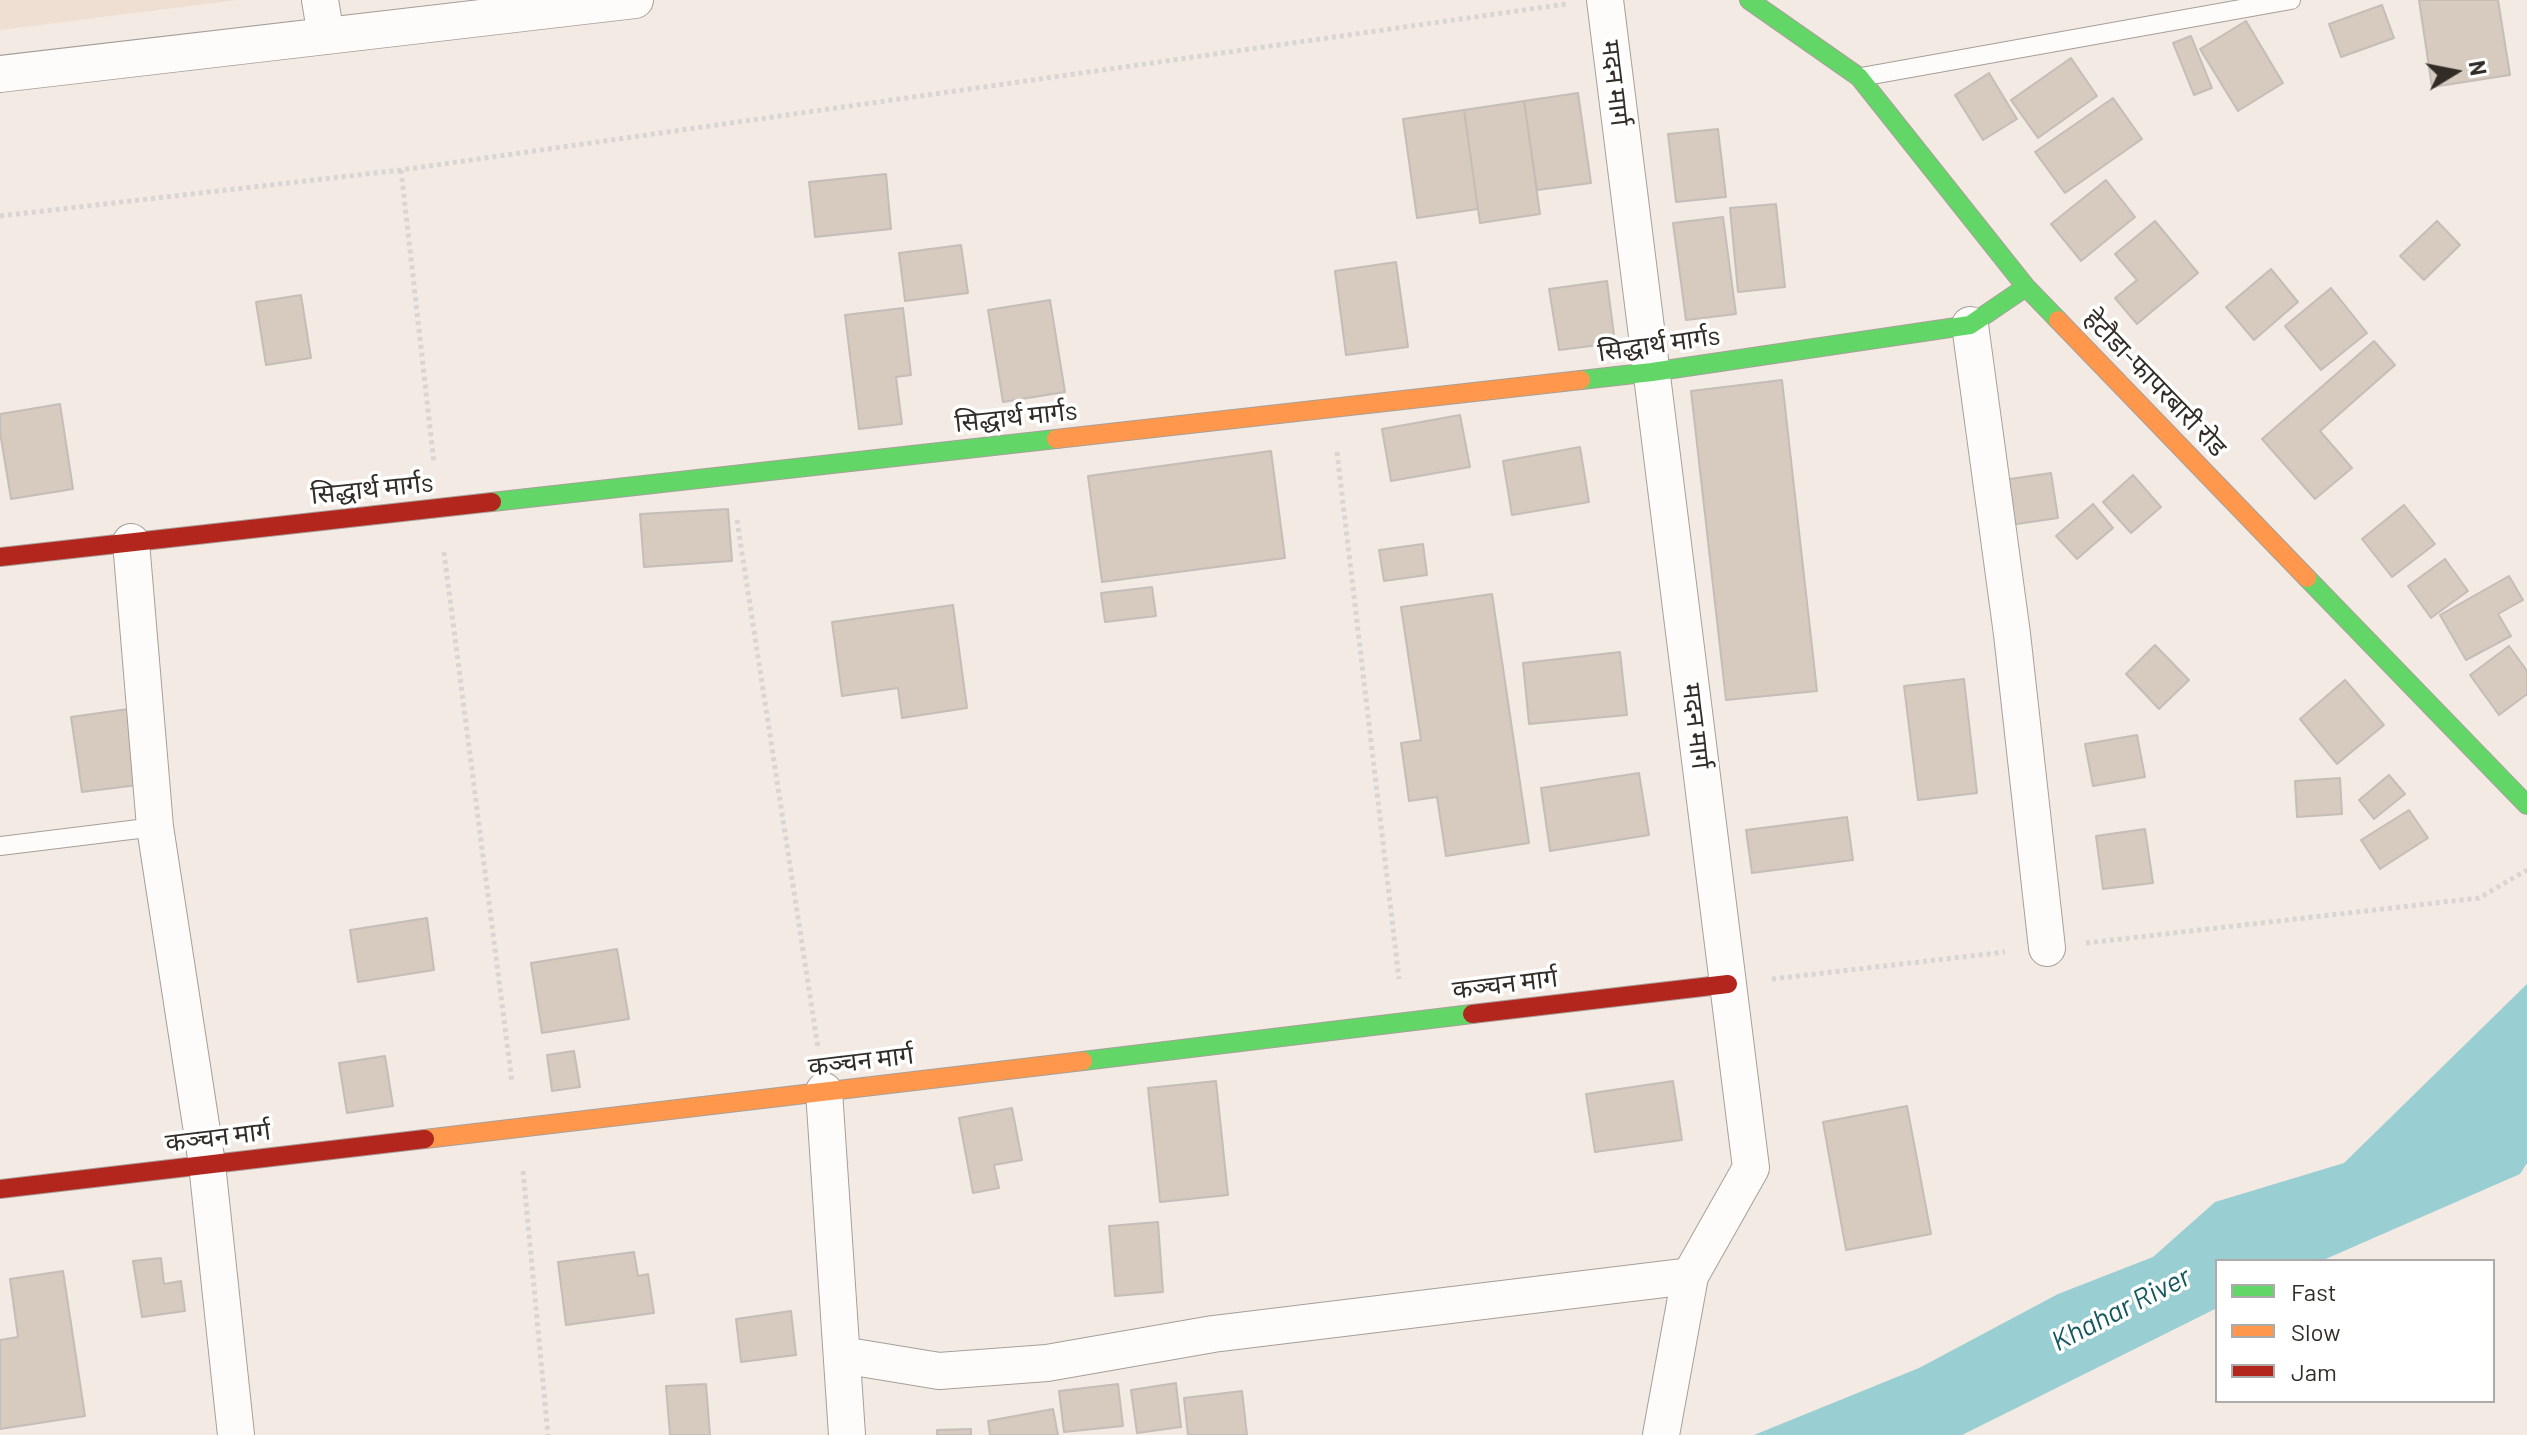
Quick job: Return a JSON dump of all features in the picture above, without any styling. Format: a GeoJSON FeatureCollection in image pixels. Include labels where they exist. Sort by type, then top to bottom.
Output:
{"type":"FeatureCollection","features":[{"type":"Feature","properties":{"kind":"main road","name":"हेटौडा-फापरबारी रोड"},"geometry":{"type":"LineString","coordinates":[[1749,0],[1859,77],[2026,287],[2527,805]]}},
{"type":"Feature","properties":{"kind":"main road","name":"सिद्धार्थ मार्गs"},"geometry":{"type":"LineString","coordinates":[[0,557],[1652,372],[1970,325],[2026,287]]}},
{"type":"Feature","properties":{"kind":"main road","name":"कञ्चन मार्ग"},"geometry":{"type":"LineString","coordinates":[[0,1189],[1728,984]]}},
{"type":"Feature","properties":{"kind":"street"},"geometry":{"type":"LineString","coordinates":[[320,0],[326,36]]}},
{"type":"Feature","properties":{"kind":"street"},"geometry":{"type":"LineString","coordinates":[[0,74],[635,0]]}},
{"type":"Feature","properties":{"kind":"street","name":"मदन मार्ग"},"geometry":{"type":"LineString","coordinates":[[1592,1],[1652,372],[1751,1168],[1690,1276],[1661,1435]]}},
{"type":"Feature","properties":{"kind":"street"},"geometry":{"type":"LineString","coordinates":[[1970,325],[2012,634],[2047,948]]}},
{"type":"Feature","properties":{"kind":"street"},"geometry":{"type":"LineString","coordinates":[[131,542],[155,827],[207,1164],[236,1435]]}},
{"type":"Feature","properties":{"kind":"street"},"geometry":{"type":"LineString","coordinates":[[824,1091],[847,1435]]}},
{"type":"Feature","properties":{"kind":"street"},"geometry":{"type":"LineString","coordinates":[[842,1355],[939,1371],[1047,1363],[1213,1334],[1690,1276]]}},
{"type":"Feature","properties":{"kind":"lane"},"geometry":{"type":"LineString","coordinates":[[1859,77],[2291,0]]}},
{"type":"Feature","properties":{"kind":"lane"},"geometry":{"type":"LineString","coordinates":[[0,846],[155,827]]}},
{"type":"Feature","properties":{"kind":"path"},"geometry":{"type":"LineString","coordinates":[[0,216],[401,170],[1592,1]]}},
{"type":"Feature","properties":{"kind":"path"},"geometry":{"type":"LineString","coordinates":[[401,170],[439,508],[518,1128],[548,1435]]}},
{"type":"Feature","properties":{"kind":"path"},"geometry":{"type":"LineString","coordinates":[[1332,408],[1405,1022]]}},
{"type":"Feature","properties":{"kind":"path"},"geometry":{"type":"LineString","coordinates":[[731,475],[824,1091]]}},
{"type":"Feature","properties":{"kind":"path"},"geometry":{"type":"LineString","coordinates":[[1728,984],[2479,898],[2527,870]]}},
{"type":"Feature","properties":{"kind":"shaded area"},"geometry":{"type":"Polygon","coordinates":[[[0,0],[237,0],[0,30],[0,0]]]}},
{"type":"Feature","properties":{"kind":"water","name":"Khahar River"},"geometry":{"type":"Polygon","coordinates":[[[2527,984],[2527,1163],[2520,1174],[2326,1259],[2215,1259],[2215,1309],[1962,1435],[1754,1435],[1919,1368],[2058,1294],[2153,1257],[2215,1202],[2344,1163],[2527,984]]]}},
{"type":"Feature","properties":{"kind":"building"},"geometry":{"type":"Polygon","coordinates":[[[2419,0],[2498,0],[2510,75],[2432,87],[2419,0]]]}},
{"type":"Feature","properties":{"kind":"building"},"geometry":{"type":"Polygon","coordinates":[[[2382,5],[2394,38],[2341,57],[2329,24],[2382,5]]]}},
{"type":"Feature","properties":{"kind":"building"},"geometry":{"type":"Polygon","coordinates":[[[2246,21],[2283,83],[2238,111],[2200,49],[2246,21]]]}},
{"type":"Feature","properties":{"kind":"building"},"geometry":{"type":"Polygon","coordinates":[[[2191,36],[2212,88],[2194,95],[2173,43],[2191,36]]]}},
{"type":"Feature","properties":{"kind":"building"},"geometry":{"type":"Polygon","coordinates":[[[2071,58],[2097,96],[2038,138],[2011,100],[2071,58]]]}},
{"type":"Feature","properties":{"kind":"building"},"geometry":{"type":"Polygon","coordinates":[[[1989,73],[2017,119],[1983,140],[1955,95],[1989,73]]]}},
{"type":"Feature","properties":{"kind":"building"},"geometry":{"type":"Polygon","coordinates":[[[1578,93],[1591,183],[1537,190],[1524,101],[1578,93]]]}},
{"type":"Feature","properties":{"kind":"building"},"geometry":{"type":"Polygon","coordinates":[[[2113,98],[2142,139],[2065,193],[2035,152],[2113,98]]]}},
{"type":"Feature","properties":{"kind":"building"},"geometry":{"type":"Polygon","coordinates":[[[1524,101],[1540,214],[1480,223],[1464,110],[1524,101]]]}},
{"type":"Feature","properties":{"kind":"building"},"geometry":{"type":"Polygon","coordinates":[[[1464,110],[1478,209],[1417,218],[1403,119],[1464,110]]]}},
{"type":"Feature","properties":{"kind":"building"},"geometry":{"type":"Polygon","coordinates":[[[1718,129],[1726,197],[1676,202],[1668,134],[1718,129]]]}},
{"type":"Feature","properties":{"kind":"building"},"geometry":{"type":"Polygon","coordinates":[[[886,174],[891,229],[815,237],[809,182],[886,174]]]}},
{"type":"Feature","properties":{"kind":"building"},"geometry":{"type":"Polygon","coordinates":[[[2106,180],[2135,217],[2081,261],[2051,224],[2106,180]]]}},
{"type":"Feature","properties":{"kind":"building"},"geometry":{"type":"Polygon","coordinates":[[[1776,204],[1785,287],[1738,292],[1730,208],[1776,204]]]}},
{"type":"Feature","properties":{"kind":"building"},"geometry":{"type":"Polygon","coordinates":[[[1723,217],[1736,314],[1686,320],[1673,223],[1723,217]]]}},
{"type":"Feature","properties":{"kind":"building"},"geometry":{"type":"Polygon","coordinates":[[[2155,221],[2198,273],[2137,324],[2115,298],[2137,280],[2115,254],[2155,221]]]}},
{"type":"Feature","properties":{"kind":"building"},"geometry":{"type":"Polygon","coordinates":[[[2437,221],[2460,245],[2424,280],[2400,256],[2437,221]]]}},
{"type":"Feature","properties":{"kind":"building"},"geometry":{"type":"Polygon","coordinates":[[[961,245],[968,293],[905,301],[899,253],[961,245]]]}},
{"type":"Feature","properties":{"kind":"building"},"geometry":{"type":"Polygon","coordinates":[[[1396,262],[1408,347],[1346,355],[1335,271],[1396,262]]]}},
{"type":"Feature","properties":{"kind":"building"},"geometry":{"type":"Polygon","coordinates":[[[2271,269],[2298,302],[2254,340],[2226,307],[2271,269]]]}},
{"type":"Feature","properties":{"kind":"building"},"geometry":{"type":"Polygon","coordinates":[[[1607,281],[1615,343],[1559,350],[1549,289],[1607,281]]]}},
{"type":"Feature","properties":{"kind":"building"},"geometry":{"type":"Polygon","coordinates":[[[2331,288],[2367,333],[2321,370],[2285,326],[2331,288]]]}},
{"type":"Feature","properties":{"kind":"building"},"geometry":{"type":"Polygon","coordinates":[[[301,295],[311,358],[266,365],[256,302],[301,295]]]}},
{"type":"Feature","properties":{"kind":"building"},"geometry":{"type":"Polygon","coordinates":[[[1050,300],[1065,392],[1003,402],[988,310],[1050,300]]]}},
{"type":"Feature","properties":{"kind":"building"},"geometry":{"type":"Polygon","coordinates":[[[903,308],[911,375],[896,377],[902,424],[859,429],[845,315],[903,308]]]}},
{"type":"Feature","properties":{"kind":"building"},"geometry":{"type":"Polygon","coordinates":[[[2374,341],[2395,365],[2320,431],[2352,468],[2315,499],[2262,439],[2374,341]]]}},
{"type":"Feature","properties":{"kind":"building"},"geometry":{"type":"Polygon","coordinates":[[[1782,380],[1817,691],[1726,700],[1691,391],[1782,380]]]}},
{"type":"Feature","properties":{"kind":"building"},"geometry":{"type":"Polygon","coordinates":[[[60,404],[73,489],[11,499],[0,414],[60,404]]]}},
{"type":"Feature","properties":{"kind":"building"},"geometry":{"type":"Polygon","coordinates":[[[1460,415],[1470,467],[1391,481],[1382,429],[1460,415]]]}},
{"type":"Feature","properties":{"kind":"building"},"geometry":{"type":"Polygon","coordinates":[[[1580,447],[1589,502],[1512,515],[1503,461],[1580,447]]]}},
{"type":"Feature","properties":{"kind":"building"},"geometry":{"type":"Polygon","coordinates":[[[1271,451],[1285,558],[1102,582],[1088,476],[1271,451]]]}},
{"type":"Feature","properties":{"kind":"building"},"geometry":{"type":"Polygon","coordinates":[[[2051,473],[2058,518],[2010,525],[2003,480],[2051,473]]]}},
{"type":"Feature","properties":{"kind":"building"},"geometry":{"type":"Polygon","coordinates":[[[2133,475],[2161,507],[2131,533],[2103,502],[2133,475]]]}},
{"type":"Feature","properties":{"kind":"building"},"geometry":{"type":"Polygon","coordinates":[[[2093,504],[2113,528],[2077,559],[2056,536],[2093,504]]]}},
{"type":"Feature","properties":{"kind":"building"},"geometry":{"type":"Polygon","coordinates":[[[2404,505],[2435,544],[2392,577],[2362,539],[2404,505]]]}},
{"type":"Feature","properties":{"kind":"building"},"geometry":{"type":"Polygon","coordinates":[[[728,509],[732,561],[644,567],[640,514],[728,509]]]}},
{"type":"Feature","properties":{"kind":"building"},"geometry":{"type":"Polygon","coordinates":[[[1423,544],[1427,575],[1384,581],[1379,550],[1423,544]]]}},
{"type":"Feature","properties":{"kind":"building"},"geometry":{"type":"Polygon","coordinates":[[[2445,559],[2468,591],[2431,618],[2408,586],[2445,559]]]}},
{"type":"Feature","properties":{"kind":"building"},"geometry":{"type":"Polygon","coordinates":[[[2509,576],[2523,600],[2498,614],[2511,636],[2466,660],[2440,615],[2509,576]]]}},
{"type":"Feature","properties":{"kind":"building"},"geometry":{"type":"Polygon","coordinates":[[[1152,587],[1156,616],[1105,622],[1101,593],[1152,587]]]}},
{"type":"Feature","properties":{"kind":"building"},"geometry":{"type":"Polygon","coordinates":[[[1492,594],[1529,843],[1446,856],[1437,797],[1409,801],[1401,743],[1421,740],[1401,607],[1492,594]]]}},
{"type":"Feature","properties":{"kind":"building"},"geometry":{"type":"Polygon","coordinates":[[[953,605],[967,708],[902,718],[898,688],[842,696],[832,622],[953,605]]]}},
{"type":"Feature","properties":{"kind":"building"},"geometry":{"type":"Polygon","coordinates":[[[2155,645],[2189,680],[2159,709],[2126,674],[2155,645]]]}},
{"type":"Feature","properties":{"kind":"building"},"geometry":{"type":"Polygon","coordinates":[[[2509,646],[2527,671],[2527,694],[2499,715],[2470,675],[2509,646]]]}},
{"type":"Feature","properties":{"kind":"building"},"geometry":{"type":"Polygon","coordinates":[[[1620,652],[1627,715],[1529,724],[1523,663],[1620,652]]]}},
{"type":"Feature","properties":{"kind":"building"},"geometry":{"type":"Polygon","coordinates":[[[1964,679],[1977,793],[1918,800],[1904,686],[1964,679]]]}},
{"type":"Feature","properties":{"kind":"building"},"geometry":{"type":"Polygon","coordinates":[[[2345,680],[2384,725],[2337,764],[2300,719],[2345,680]]]}},
{"type":"Feature","properties":{"kind":"building"},"geometry":{"type":"Polygon","coordinates":[[[128,709],[138,785],[82,792],[71,717],[128,709]]]}},
{"type":"Feature","properties":{"kind":"building"},"geometry":{"type":"Polygon","coordinates":[[[2137,735],[2145,777],[2093,786],[2085,744],[2137,735]]]}},
{"type":"Feature","properties":{"kind":"building"},"geometry":{"type":"Polygon","coordinates":[[[1639,773],[1649,835],[1550,851],[1541,788],[1639,773]]]}},
{"type":"Feature","properties":{"kind":"building"},"geometry":{"type":"Polygon","coordinates":[[[2389,775],[2405,794],[2374,819],[2359,800],[2389,775]]]}},
{"type":"Feature","properties":{"kind":"building"},"geometry":{"type":"Polygon","coordinates":[[[2340,778],[2342,814],[2297,817],[2295,781],[2340,778]]]}},
{"type":"Feature","properties":{"kind":"building"},"geometry":{"type":"Polygon","coordinates":[[[2409,810],[2428,838],[2380,869],[2361,840],[2409,810]]]}},
{"type":"Feature","properties":{"kind":"building"},"geometry":{"type":"Polygon","coordinates":[[[1847,817],[1853,860],[1752,873],[1746,830],[1847,817]]]}},
{"type":"Feature","properties":{"kind":"building"},"geometry":{"type":"Polygon","coordinates":[[[2145,829],[2153,883],[2103,889],[2096,836],[2145,829]]]}},
{"type":"Feature","properties":{"kind":"building"},"geometry":{"type":"Polygon","coordinates":[[[427,918],[434,970],[358,982],[350,930],[427,918]]]}},
{"type":"Feature","properties":{"kind":"building"},"geometry":{"type":"Polygon","coordinates":[[[617,949],[629,1019],[542,1033],[531,963],[617,949]]]}},
{"type":"Feature","properties":{"kind":"building"},"geometry":{"type":"Polygon","coordinates":[[[574,1051],[580,1087],[552,1091],[547,1055],[574,1051]]]}},
{"type":"Feature","properties":{"kind":"building"},"geometry":{"type":"Polygon","coordinates":[[[385,1056],[393,1106],[347,1113],[339,1063],[385,1056]]]}},
{"type":"Feature","properties":{"kind":"building"},"geometry":{"type":"Polygon","coordinates":[[[1216,1081],[1228,1195],[1160,1202],[1148,1088],[1216,1081]]]}},
{"type":"Feature","properties":{"kind":"building"},"geometry":{"type":"Polygon","coordinates":[[[1673,1081],[1682,1140],[1595,1152],[1586,1094],[1673,1081]]]}},
{"type":"Feature","properties":{"kind":"building"},"geometry":{"type":"Polygon","coordinates":[[[1907,1106],[1931,1234],[1846,1250],[1823,1122],[1907,1106]]]}},
{"type":"Feature","properties":{"kind":"building"},"geometry":{"type":"Polygon","coordinates":[[[1012,1108],[1022,1160],[994,1165],[999,1188],[973,1193],[959,1118],[1012,1108]]]}},
{"type":"Feature","properties":{"kind":"building"},"geometry":{"type":"Polygon","coordinates":[[[1158,1222],[1163,1292],[1115,1296],[1109,1226],[1158,1222]]]}},
{"type":"Feature","properties":{"kind":"building"},"geometry":{"type":"Polygon","coordinates":[[[634,1252],[638,1276],[648,1274],[654,1313],[566,1325],[558,1262],[634,1252]]]}},
{"type":"Feature","properties":{"kind":"building"},"geometry":{"type":"Polygon","coordinates":[[[161,1258],[164,1284],[181,1281],[185,1311],[142,1317],[133,1261],[161,1258]]]}},
{"type":"Feature","properties":{"kind":"building"},"geometry":{"type":"Polygon","coordinates":[[[63,1271],[85,1416],[0,1429],[0,1340],[18,1337],[10,1279],[63,1271]]]}},
{"type":"Feature","properties":{"kind":"building"},"geometry":{"type":"Polygon","coordinates":[[[791,1311],[796,1355],[741,1362],[736,1319],[791,1311]]]}},
{"type":"Feature","properties":{"kind":"building"},"geometry":{"type":"Polygon","coordinates":[[[1176,1383],[1181,1427],[1137,1433],[1131,1390],[1176,1383]]]}},
{"type":"Feature","properties":{"kind":"building"},"geometry":{"type":"Polygon","coordinates":[[[706,1384],[710,1435],[670,1435],[666,1386],[706,1384]]]}},
{"type":"Feature","properties":{"kind":"building"},"geometry":{"type":"Polygon","coordinates":[[[1118,1384],[1123,1426],[1064,1432],[1059,1391],[1118,1384]]]}},
{"type":"Feature","properties":{"kind":"building"},"geometry":{"type":"Polygon","coordinates":[[[1242,1391],[1247,1435],[1188,1435],[1184,1398],[1242,1391]]]}},
{"type":"Feature","properties":{"kind":"building"},"geometry":{"type":"Polygon","coordinates":[[[1053,1409],[1058,1435],[990,1435],[988,1421],[1053,1409]]]}},
{"type":"Feature","properties":{"kind":"building"},"geometry":{"type":"Polygon","coordinates":[[[971,1429],[971,1435],[937,1435],[937,1430],[971,1429]]]}},
{"type":"Feature","properties":{"kind":"traffic: fast"},"geometry":{"type":"LineString","coordinates":[[1749,0],[1859,77],[2026,287],[2058,320]]}},
{"type":"Feature","properties":{"kind":"traffic: fast"},"geometry":{"type":"LineString","coordinates":[[1581,380],[1970,325],[2026,287]]}},
{"type":"Feature","properties":{"kind":"traffic: fast"},"geometry":{"type":"LineString","coordinates":[[492,502],[1056,439]]}},
{"type":"Feature","properties":{"kind":"traffic: fast"},"geometry":{"type":"LineString","coordinates":[[2307,578],[2527,805]]}},
{"type":"Feature","properties":{"kind":"traffic: fast"},"geometry":{"type":"LineString","coordinates":[[1083,1061],[1472,1014]]}},
{"type":"Feature","properties":{"kind":"traffic: slow"},"geometry":{"type":"LineString","coordinates":[[2058,320],[2307,578]]}},
{"type":"Feature","properties":{"kind":"traffic: slow"},"geometry":{"type":"LineString","coordinates":[[1056,439],[1581,380]]}},
{"type":"Feature","properties":{"kind":"traffic: slow"},"geometry":{"type":"LineString","coordinates":[[425,1139],[1083,1061]]}},
{"type":"Feature","properties":{"kind":"traffic: jam"},"geometry":{"type":"LineString","coordinates":[[0,557],[492,502]]}},
{"type":"Feature","properties":{"kind":"traffic: jam"},"geometry":{"type":"LineString","coordinates":[[1472,1014],[1728,984]]}},
{"type":"Feature","properties":{"kind":"traffic: jam"},"geometry":{"type":"LineString","coordinates":[[0,1189],[425,1139]]}}]}
